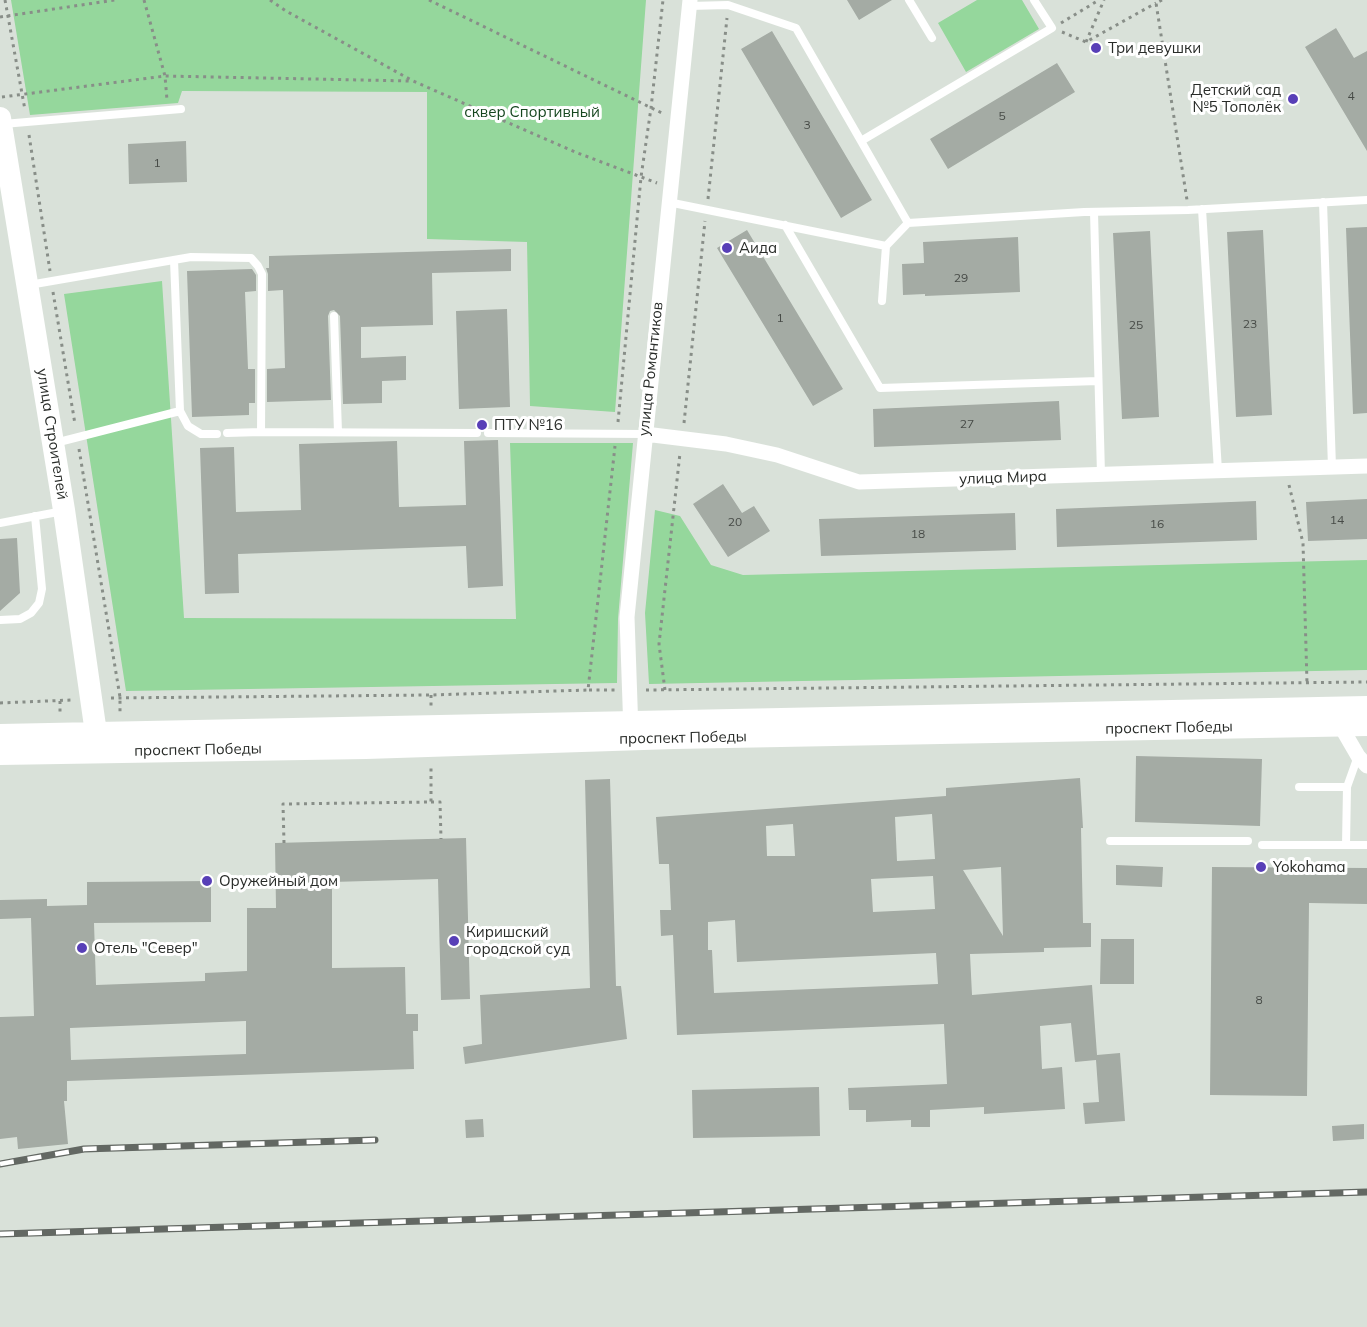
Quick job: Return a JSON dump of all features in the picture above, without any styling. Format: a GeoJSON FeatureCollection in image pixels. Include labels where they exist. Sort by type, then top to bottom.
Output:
{"type":"FeatureCollection","features":[{"type":"Feature","properties":{"kind":"main road","name":"улица Строителей"},"geometry":{"type":"LineString","coordinates":[[1,121],[64,510],[97,742]]}},
{"type":"Feature","properties":{"kind":"main road","name":"проспект Победы"},"geometry":{"type":"LineString","coordinates":[[0,754],[97,742],[121,732],[631,731],[1341,716],[1367,707]]}},
{"type":"Feature","properties":{"kind":"main road","name":"проспект Победы"},"geometry":{"type":"LineString","coordinates":[[1341,716],[1367,725]]}},
{"type":"Feature","properties":{"kind":"main road","name":"проспект Победы"},"geometry":{"type":"LineString","coordinates":[[0,735],[97,742],[366,748],[631,731]]}},
{"type":"Feature","properties":{"kind":"street","name":"улица Романтиков"},"geometry":{"type":"LineString","coordinates":[[631,731],[627,617],[689,3]]}},
{"type":"Feature","properties":{"kind":"street","name":"улица Мира"},"geometry":{"type":"LineString","coordinates":[[645,434],[726,444],[777,456],[859,483],[1367,466]]}},
{"type":"Feature","properties":{"kind":"street"},"geometry":{"type":"LineString","coordinates":[[1341,716],[1363,761]]}},
{"type":"Feature","properties":{"kind":"lane"},"geometry":{"type":"LineString","coordinates":[[909,0],[932,38]]}},
{"type":"Feature","properties":{"kind":"lane"},"geometry":{"type":"LineString","coordinates":[[861,141],[1052,28],[1035,0]]}},
{"type":"Feature","properties":{"kind":"lane"},"geometry":{"type":"LineString","coordinates":[[689,3],[728,5],[796,28],[908,223]]}},
{"type":"Feature","properties":{"kind":"lane"},"geometry":{"type":"LineString","coordinates":[[1,121],[27,122],[181,109]]}},
{"type":"Feature","properties":{"kind":"lane"},"geometry":{"type":"LineString","coordinates":[[669,195],[707,209],[886,246]]}},
{"type":"Feature","properties":{"kind":"lane"},"geometry":{"type":"LineString","coordinates":[[882,301],[886,246],[908,223],[1367,200]]}},
{"type":"Feature","properties":{"kind":"lane"},"geometry":{"type":"LineString","coordinates":[[1323,202],[1332,467]]}},
{"type":"Feature","properties":{"kind":"lane"},"geometry":{"type":"LineString","coordinates":[[1203,209],[1218,471]]}},
{"type":"Feature","properties":{"kind":"lane"},"geometry":{"type":"LineString","coordinates":[[1094,212],[1101,475]]}},
{"type":"Feature","properties":{"kind":"lane"},"geometry":{"type":"LineString","coordinates":[[785,225],[879,388],[1098,381]]}},
{"type":"Feature","properties":{"kind":"lane"},"geometry":{"type":"LineString","coordinates":[[27,285],[191,257],[251,258],[262,274],[261,432]]}},
{"type":"Feature","properties":{"kind":"lane"},"geometry":{"type":"LineString","coordinates":[[174,260],[180,411],[188,426],[201,434],[218,434]]}},
{"type":"Feature","properties":{"kind":"lane"},"geometry":{"type":"LineString","coordinates":[[334,316],[338,432]]}},
{"type":"Feature","properties":{"kind":"lane"},"geometry":{"type":"LineString","coordinates":[[53,443],[180,411]]}},
{"type":"Feature","properties":{"kind":"lane"},"geometry":{"type":"LineString","coordinates":[[227,433],[477,433]]}},
{"type":"Feature","properties":{"kind":"lane"},"geometry":{"type":"LineString","coordinates":[[488,433],[645,434]]}},
{"type":"Feature","properties":{"kind":"lane"},"geometry":{"type":"LineString","coordinates":[[0,524],[64,510]]}},
{"type":"Feature","properties":{"kind":"lane"},"geometry":{"type":"LineString","coordinates":[[0,620],[20,619],[31,613],[39,603],[42,589],[35,516]]}},
{"type":"Feature","properties":{"kind":"lane"},"geometry":{"type":"LineString","coordinates":[[1346,845],[1347,787],[1363,761]]}},
{"type":"Feature","properties":{"kind":"lane"},"geometry":{"type":"LineString","coordinates":[[1299,787],[1347,787]]}},
{"type":"Feature","properties":{"kind":"lane"},"geometry":{"type":"LineString","coordinates":[[1110,841],[1248,841]]}},
{"type":"Feature","properties":{"kind":"lane"},"geometry":{"type":"LineString","coordinates":[[1262,845],[1367,844]]}},
{"type":"Feature","properties":{"kind":"path"},"geometry":{"type":"LineString","coordinates":[[5,0],[23,94],[51,281],[120,698],[121,732]]}},
{"type":"Feature","properties":{"kind":"path"},"geometry":{"type":"LineString","coordinates":[[0,17],[115,0]]}},
{"type":"Feature","properties":{"kind":"path"},"geometry":{"type":"LineString","coordinates":[[144,0],[165,76],[168,111]]}},
{"type":"Feature","properties":{"kind":"path"},"geometry":{"type":"LineString","coordinates":[[270,0],[413,81],[575,152],[641,177],[669,195]]}},
{"type":"Feature","properties":{"kind":"path"},"geometry":{"type":"LineString","coordinates":[[429,0],[677,121]]}},
{"type":"Feature","properties":{"kind":"path"},"geometry":{"type":"LineString","coordinates":[[120,698],[431,695],[588,690],[617,434],[641,177],[663,0]]}},
{"type":"Feature","properties":{"kind":"path"},"geometry":{"type":"LineString","coordinates":[[1052,28],[1099,0]]}},
{"type":"Feature","properties":{"kind":"path"},"geometry":{"type":"LineString","coordinates":[[1086,42],[1104,0]]}},
{"type":"Feature","properties":{"kind":"path"},"geometry":{"type":"LineString","coordinates":[[1086,42],[1162,0]]}},
{"type":"Feature","properties":{"kind":"path"},"geometry":{"type":"LineString","coordinates":[[1156,3],[1188,210]]}},
{"type":"Feature","properties":{"kind":"path"},"geometry":{"type":"LineString","coordinates":[[728,5],[659,644],[665,690],[1367,682]]}},
{"type":"Feature","properties":{"kind":"path"},"geometry":{"type":"LineString","coordinates":[[1052,28],[1086,42]]}},
{"type":"Feature","properties":{"kind":"path"},"geometry":{"type":"LineString","coordinates":[[0,97],[165,76],[413,81]]}},
{"type":"Feature","properties":{"kind":"path"},"geometry":{"type":"LineString","coordinates":[[1285,469],[1303,543],[1307,683]]}},
{"type":"Feature","properties":{"kind":"path"},"geometry":{"type":"LineString","coordinates":[[0,703],[60,700]]}},
{"type":"Feature","properties":{"kind":"path"},"geometry":{"type":"LineString","coordinates":[[431,768],[431,802]]}},
{"type":"Feature","properties":{"kind":"path"},"geometry":{"type":"LineString","coordinates":[[284,843],[283,804],[440,802],[441,839]]}},
{"type":"Feature","properties":{"kind":"green space","name":"сквер Спортивный"},"geometry":{"type":"Polygon","coordinates":[[[11,0],[646,0],[615,412],[530,406],[527,242],[427,239],[427,92],[182,91],[178,103],[30,115],[11,0]]]}},
{"type":"Feature","properties":{"kind":"green space"},"geometry":{"type":"Polygon","coordinates":[[[977,0],[1022,0],[1039,29],[966,72],[938,23],[977,0]]]}},
{"type":"Feature","properties":{"kind":"green space"},"geometry":{"type":"Polygon","coordinates":[[[162,281],[184,618],[516,619],[510,443],[633,443],[618,619],[617,683],[126,691],[64,294],[162,281]]]}},
{"type":"Feature","properties":{"kind":"green space"},"geometry":{"type":"Polygon","coordinates":[[[655,510],[680,516],[711,565],[743,575],[1367,560],[1367,670],[649,684],[645,613],[655,510]]]}},
{"type":"Feature","properties":{"kind":"building"},"geometry":{"type":"Polygon","coordinates":[[[847,0],[892,0],[859,20],[847,0]]]}},
{"type":"Feature","properties":{"kind":"building"},"geometry":{"type":"Polygon","coordinates":[[[1336,28],[1354,58],[1367,51],[1367,151],[1305,47],[1336,28]]]}},
{"type":"Feature","properties":{"kind":"building"},"geometry":{"type":"Polygon","coordinates":[[[772,31],[872,200],[841,218],[741,49],[772,31]]]}},
{"type":"Feature","properties":{"kind":"building"},"geometry":{"type":"Polygon","coordinates":[[[1057,63],[1075,92],[948,169],[930,139],[1057,63]]]}},
{"type":"Feature","properties":{"kind":"building"},"geometry":{"type":"Polygon","coordinates":[[[186,141],[187,182],[129,184],[128,144],[186,141]]]}},
{"type":"Feature","properties":{"kind":"building"},"geometry":{"type":"Polygon","coordinates":[[[1367,227],[1367,413],[1353,414],[1346,228],[1367,227]]]}},
{"type":"Feature","properties":{"kind":"building"},"geometry":{"type":"Polygon","coordinates":[[[747,230],[843,389],[813,406],[717,248],[747,230]]]}},
{"type":"Feature","properties":{"kind":"building"},"geometry":{"type":"Polygon","coordinates":[[[1263,230],[1272,415],[1236,417],[1227,232],[1263,230]]]}},
{"type":"Feature","properties":{"kind":"building"},"geometry":{"type":"Polygon","coordinates":[[[1150,231],[1159,417],[1122,419],[1113,233],[1150,231]]]}},
{"type":"Feature","properties":{"kind":"building"},"geometry":{"type":"Polygon","coordinates":[[[1018,237],[1020,292],[903,295],[902,264],[924,263],[923,242],[1018,237]]]}},
{"type":"Feature","properties":{"kind":"building"},"geometry":{"type":"Polygon","coordinates":[[[511,249],[511,271],[432,273],[433,325],[361,327],[361,358],[406,356],[406,380],[382,381],[382,403],[343,404],[340,316],[334,310],[330,311],[328,316],[331,400],[267,402],[267,369],[285,368],[283,290],[268,291],[266,268],[269,268],[269,256],[511,249]]]}},
{"type":"Feature","properties":{"kind":"building"},"geometry":{"type":"Polygon","coordinates":[[[252,269],[256,275],[256,291],[245,292],[248,369],[255,369],[255,403],[249,403],[249,415],[192,417],[187,271],[252,269]]]}},
{"type":"Feature","properties":{"kind":"building"},"geometry":{"type":"Polygon","coordinates":[[[507,309],[510,407],[459,409],[456,311],[507,309]]]}},
{"type":"Feature","properties":{"kind":"building"},"geometry":{"type":"Polygon","coordinates":[[[1059,401],[1061,440],[874,447],[873,409],[1059,401]]]}},
{"type":"Feature","properties":{"kind":"building","name":"ПТУ №16"},"geometry":{"type":"Polygon","coordinates":[[[498,440],[503,586],[468,588],[466,546],[238,554],[239,593],[205,594],[200,448],[234,447],[236,512],[301,510],[299,444],[397,441],[399,507],[466,505],[464,441],[498,440]]]}},
{"type":"Feature","properties":{"kind":"building"},"geometry":{"type":"Polygon","coordinates":[[[723,484],[742,513],[754,506],[770,531],[728,557],[693,504],[723,484]]]}},
{"type":"Feature","properties":{"kind":"building"},"geometry":{"type":"Polygon","coordinates":[[[1367,499],[1367,539],[1308,541],[1306,502],[1367,499]]]}},
{"type":"Feature","properties":{"kind":"building"},"geometry":{"type":"Polygon","coordinates":[[[1256,501],[1257,540],[1057,547],[1056,509],[1256,501]]]}},
{"type":"Feature","properties":{"kind":"building"},"geometry":{"type":"Polygon","coordinates":[[[1015,513],[1016,550],[821,556],[819,519],[1015,513]]]}},
{"type":"Feature","properties":{"kind":"building"},"geometry":{"type":"Polygon","coordinates":[[[17,538],[20,593],[0,611],[0,539],[17,538]]]}},
{"type":"Feature","properties":{"kind":"building"},"geometry":{"type":"Polygon","coordinates":[[[1136,756],[1262,759],[1260,826],[1135,822],[1136,756]]]}},
{"type":"Feature","properties":{"kind":"building"},"geometry":{"type":"Polygon","coordinates":[[[1080,778],[1083,828],[1081,828],[1083,923],[1091,923],[1091,947],[1044,948],[1044,952],[970,954],[972,995],[1092,985],[1097,1055],[1120,1053],[1125,1121],[1085,1124],[1083,1103],[1099,1102],[1096,1060],[1075,1062],[1071,1023],[1040,1026],[1042,1069],[1062,1067],[1065,1109],[984,1114],[984,1107],[930,1110],[930,1127],[911,1127],[911,1120],[866,1122],[866,1110],[849,1110],[848,1088],[947,1084],[944,1024],[677,1035],[673,935],[661,936],[660,910],[671,910],[669,864],[659,864],[656,817],[946,796],[946,788],[1080,778]],[[932,814],[895,817],[897,861],[935,859],[932,814]],[[793,824],[766,826],[767,856],[795,856],[793,824]],[[1001,867],[963,870],[1003,936],[1001,867]],[[933,876],[871,879],[873,912],[935,909],[933,876]],[[735,920],[708,922],[708,950],[712,950],[714,993],[938,984],[936,953],[737,962],[735,920]]]}},
{"type":"Feature","properties":{"kind":"building"},"geometry":{"type":"Polygon","coordinates":[[[610,779],[616,986],[621,986],[627,1039],[465,1064],[463,1047],[482,1044],[480,995],[590,988],[585,780],[610,779]]]}},
{"type":"Feature","properties":{"kind":"building"},"geometry":{"type":"Polygon","coordinates":[[[466,838],[470,999],[441,1000],[438,879],[332,882],[332,968],[405,967],[406,1014],[418,1014],[418,1031],[413,1031],[414,1069],[67,1081],[67,1101],[64,1101],[68,1144],[18,1149],[17,1137],[0,1139],[0,1017],[34,1016],[31,918],[0,919],[0,900],[47,899],[47,906],[87,905],[87,882],[211,881],[211,922],[94,923],[96,985],[205,981],[205,973],[247,971],[247,908],[276,908],[275,843],[466,838]],[[246,1021],[70,1028],[71,1060],[246,1054],[246,1021]]]}},
{"type":"Feature","properties":{"kind":"building"},"geometry":{"type":"Polygon","coordinates":[[[1116,865],[1163,867],[1162,887],[1116,885],[1116,865]]]}},
{"type":"Feature","properties":{"kind":"building"},"geometry":{"type":"Polygon","coordinates":[[[1212,867],[1367,868],[1367,904],[1309,903],[1307,1096],[1210,1095],[1212,867]]]}},
{"type":"Feature","properties":{"kind":"building"},"geometry":{"type":"Polygon","coordinates":[[[1101,939],[1134,939],[1134,984],[1100,984],[1101,939]]]}},
{"type":"Feature","properties":{"kind":"building"},"geometry":{"type":"Polygon","coordinates":[[[819,1087],[820,1136],[693,1138],[692,1090],[819,1087]]]}},
{"type":"Feature","properties":{"kind":"building"},"geometry":{"type":"Polygon","coordinates":[[[483,1119],[484,1137],[466,1138],[465,1120],[483,1119]]]}},
{"type":"Feature","properties":{"kind":"building"},"geometry":{"type":"Polygon","coordinates":[[[1364,1124],[1364,1139],[1333,1141],[1332,1126],[1364,1124]]]}},
{"type":"Feature","properties":{"kind":"railway"},"geometry":{"type":"LineString","coordinates":[[0,1164],[84,1149],[375,1140]]}},
{"type":"Feature","properties":{"kind":"railway"},"geometry":{"type":"LineString","coordinates":[[0,1234],[1367,1192]]}},
{"type":"Feature","properties":{"kind":"place","name":"Три девушки"},"geometry":{"type":"Point","coordinates":[1096,48]}},
{"type":"Feature","properties":{"kind":"place","name":"Детский сад №5 Тополёк"},"geometry":{"type":"Point","coordinates":[1293,99]}},
{"type":"Feature","properties":{"kind":"place","name":"Аида"},"geometry":{"type":"Point","coordinates":[727,248]}},
{"type":"Feature","properties":{"kind":"place","name":"ПТУ №16"},"geometry":{"type":"Point","coordinates":[482,425]}},
{"type":"Feature","properties":{"kind":"place","name":"Yokohama"},"geometry":{"type":"Point","coordinates":[1261,867]}},
{"type":"Feature","properties":{"kind":"place","name":"Оружейный дом"},"geometry":{"type":"Point","coordinates":[207,881]}},
{"type":"Feature","properties":{"kind":"place","name":"Киришский городской суд"},"geometry":{"type":"Point","coordinates":[454,941]}},
{"type":"Feature","properties":{"kind":"place","name":"Отель \"Север\""},"geometry":{"type":"Point","coordinates":[82,948]}}]}
